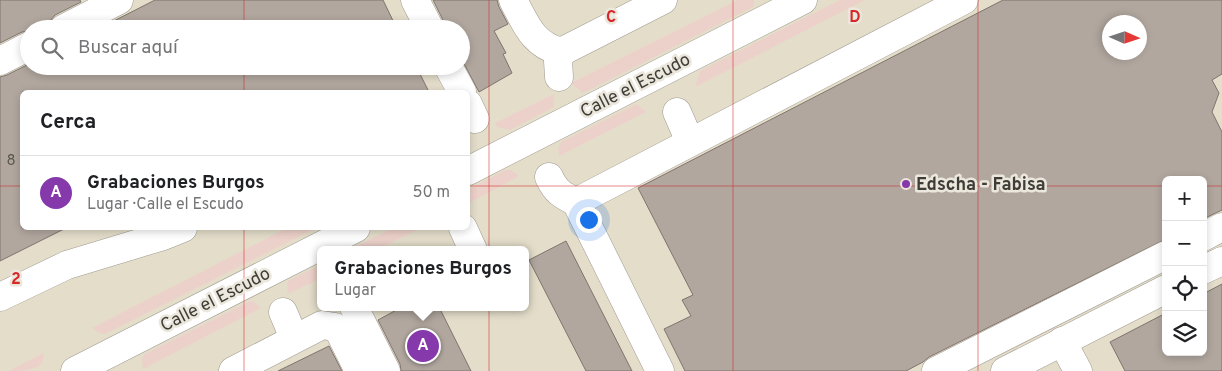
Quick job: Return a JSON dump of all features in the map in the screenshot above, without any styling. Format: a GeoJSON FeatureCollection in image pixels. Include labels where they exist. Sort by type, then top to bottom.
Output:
{"type":"FeatureCollection","features":[{"type":"Feature","properties":{"kind":"street"},"geometry":{"type":"LineString","coordinates":[[80,20],[119,0]]}},
{"type":"Feature","properties":{"kind":"street"},"geometry":{"type":"LineString","coordinates":[[415,0],[425,20]]}},
{"type":"Feature","properties":{"kind":"street"},"geometry":{"type":"LineString","coordinates":[[513,0],[531,34],[541,43],[552,49],[560,64],[663,0]]}},
{"type":"Feature","properties":{"kind":"street","name":"Calle el Escudo"},"geometry":{"type":"LineString","coordinates":[[470,170],[803,0]]}},
{"type":"Feature","properties":{"kind":"street"},"geometry":{"type":"LineString","coordinates":[[576,202],[964,0]]}},
{"type":"Feature","properties":{"kind":"street"},"geometry":{"type":"LineString","coordinates":[[0,61],[20,51]]}},
{"type":"Feature","properties":{"kind":"street"},"geometry":{"type":"LineString","coordinates":[[453,75],[461,90]]}},
{"type":"Feature","properties":{"kind":"street"},"geometry":{"type":"LineString","coordinates":[[677,112],[690,142]]}},
{"type":"Feature","properties":{"kind":"street"},"geometry":{"type":"LineString","coordinates":[[549,177],[555,188],[576,202],[660,371]]}},
{"type":"Feature","properties":{"kind":"street"},"geometry":{"type":"LineString","coordinates":[[1207,234],[1222,227]]}},
{"type":"Feature","properties":{"kind":"street"},"geometry":{"type":"LineString","coordinates":[[0,297],[67,265],[178,230]]}},
{"type":"Feature","properties":{"kind":"street","name":"Calle el Escudo"},"geometry":{"type":"LineString","coordinates":[[321,246],[352,230]]}},
{"type":"Feature","properties":{"kind":"street"},"geometry":{"type":"LineString","coordinates":[[464,230],[471,246]]}},
{"type":"Feature","properties":{"kind":"street","name":"Calle el Escudo"},"geometry":{"type":"LineString","coordinates":[[75,371],[317,248]]}},
{"type":"Feature","properties":{"kind":"street"},"geometry":{"type":"LineString","coordinates":[[936,371],[1162,257]]}},
{"type":"Feature","properties":{"kind":"street"},"geometry":{"type":"LineString","coordinates":[[1207,268],[1222,261]]}},
{"type":"Feature","properties":{"kind":"street"},"geometry":{"type":"LineString","coordinates":[[1005,371],[1162,291]]}},
{"type":"Feature","properties":{"kind":"street"},"geometry":{"type":"LineString","coordinates":[[356,311],[386,371]]}},
{"type":"Feature","properties":{"kind":"street"},"geometry":{"type":"LineString","coordinates":[[283,312],[294,338]]}},
{"type":"Feature","properties":{"kind":"street"},"geometry":{"type":"LineString","coordinates":[[233,371],[322,325],[335,327],[340,333],[359,371]]}},
{"type":"Feature","properties":{"kind":"street"},"geometry":{"type":"LineString","coordinates":[[1062,341],[1078,371]]}},
{"type":"Feature","properties":{"kind":"shaded area"},"geometry":{"type":"Polygon","coordinates":[[[0,0],[1222,0],[1222,371],[0,371],[0,0]]]}},
{"type":"Feature","properties":{"kind":"shaded area"},"geometry":{"type":"Polygon","coordinates":[[[738,0],[754,0],[753,7],[583,93],[571,83],[738,0]]]}},
{"type":"Feature","properties":{"kind":"shaded area"},"geometry":{"type":"Polygon","coordinates":[[[840,0],[865,0],[695,87],[700,71],[840,0]]]}},
{"type":"Feature","properties":{"kind":"shaded area"},"geometry":{"type":"Polygon","coordinates":[[[554,94],[554,107],[510,130],[497,127],[495,123],[554,94]]]}},
{"type":"Feature","properties":{"kind":"shaded area"},"geometry":{"type":"Polygon","coordinates":[[[637,104],[646,112],[559,156],[558,149],[561,142],[637,104]]]}},
{"type":"Feature","properties":{"kind":"shaded area"},"geometry":{"type":"Polygon","coordinates":[[[505,170],[511,170],[519,176],[471,202],[470,189],[505,170]]]}},
{"type":"Feature","properties":{"kind":"shaded area"},"geometry":{"type":"Polygon","coordinates":[[[283,230],[312,230],[105,334],[99,333],[92,328],[283,230]]]}},
{"type":"Feature","properties":{"kind":"shaded area"},"geometry":{"type":"Polygon","coordinates":[[[389,230],[417,230],[384,246],[357,246],[389,230]]]}},
{"type":"Feature","properties":{"kind":"shaded area"},"geometry":{"type":"Polygon","coordinates":[[[314,268],[317,269],[317,280],[287,294],[288,281],[314,268]]]}},
{"type":"Feature","properties":{"kind":"shaded area"},"geometry":{"type":"Polygon","coordinates":[[[250,301],[261,308],[143,369],[142,359],[145,354],[250,301]]]}},
{"type":"Feature","properties":{"kind":"shaded area"},"geometry":{"type":"Polygon","coordinates":[[[43,353],[43,359],[38,367],[9,371],[43,353]]]}},
{"type":"Feature","properties":{"kind":"building"},"geometry":{"type":"Polygon","coordinates":[[[0,0],[80,0],[81,2],[55,15],[51,20],[20,20],[20,33],[0,43],[0,0]]]}},
{"type":"Feature","properties":{"kind":"building"},"geometry":{"type":"Polygon","coordinates":[[[155,0],[383,0],[393,20],[116,20],[155,0]]]}},
{"type":"Feature","properties":{"kind":"building"},"geometry":{"type":"Polygon","coordinates":[[[433,0],[497,0],[508,24],[494,31],[506,53],[503,54],[512,73],[479,92],[470,75],[470,20],[443,20],[433,0]]]}},
{"type":"Feature","properties":{"kind":"building","name":"Edscha - Fabisa"},"geometry":{"type":"Polygon","coordinates":[[[1003,0],[1222,0],[1222,74],[1212,80],[1219,93],[1212,112],[1222,132],[1222,210],[1207,217],[1207,176],[1162,176],[1162,241],[929,357],[906,371],[685,371],[664,329],[691,316],[682,300],[693,295],[638,188],[1003,0]]]}},
{"type":"Feature","properties":{"kind":"building"},"geometry":{"type":"Polygon","coordinates":[[[20,68],[20,75],[420,75],[428,90],[20,90],[20,230],[62,230],[0,261],[0,77],[20,68]]]}},
{"type":"Feature","properties":{"kind":"building"},"geometry":{"type":"Polygon","coordinates":[[[566,241],[632,371],[586,371],[529,260],[566,241]]]}},
{"type":"Feature","properties":{"kind":"building"},"geometry":{"type":"Polygon","coordinates":[[[1222,284],[1222,371],[1125,371],[1110,342],[1162,315],[1162,356],[1207,356],[1207,292],[1222,284]]]}},
{"type":"Feature","properties":{"kind":"building"},"geometry":{"type":"Polygon","coordinates":[[[395,311],[441,311],[471,371],[401,371],[400,364],[378,320],[395,311]]]}},
{"type":"Feature","properties":{"kind":"building"},"geometry":{"type":"Polygon","coordinates":[[[329,346],[342,371],[278,371],[329,346]]]}},
{"type":"Feature","properties":{"kind":"place","name":"Edscha - Fabisa"},"geometry":{"type":"Point","coordinates":[906,184]}},
{"type":"Feature","properties":{"kind":"place","name":"Grabaciones Burgos"},"geometry":{"type":"Point","coordinates":[423,346]}}]}
